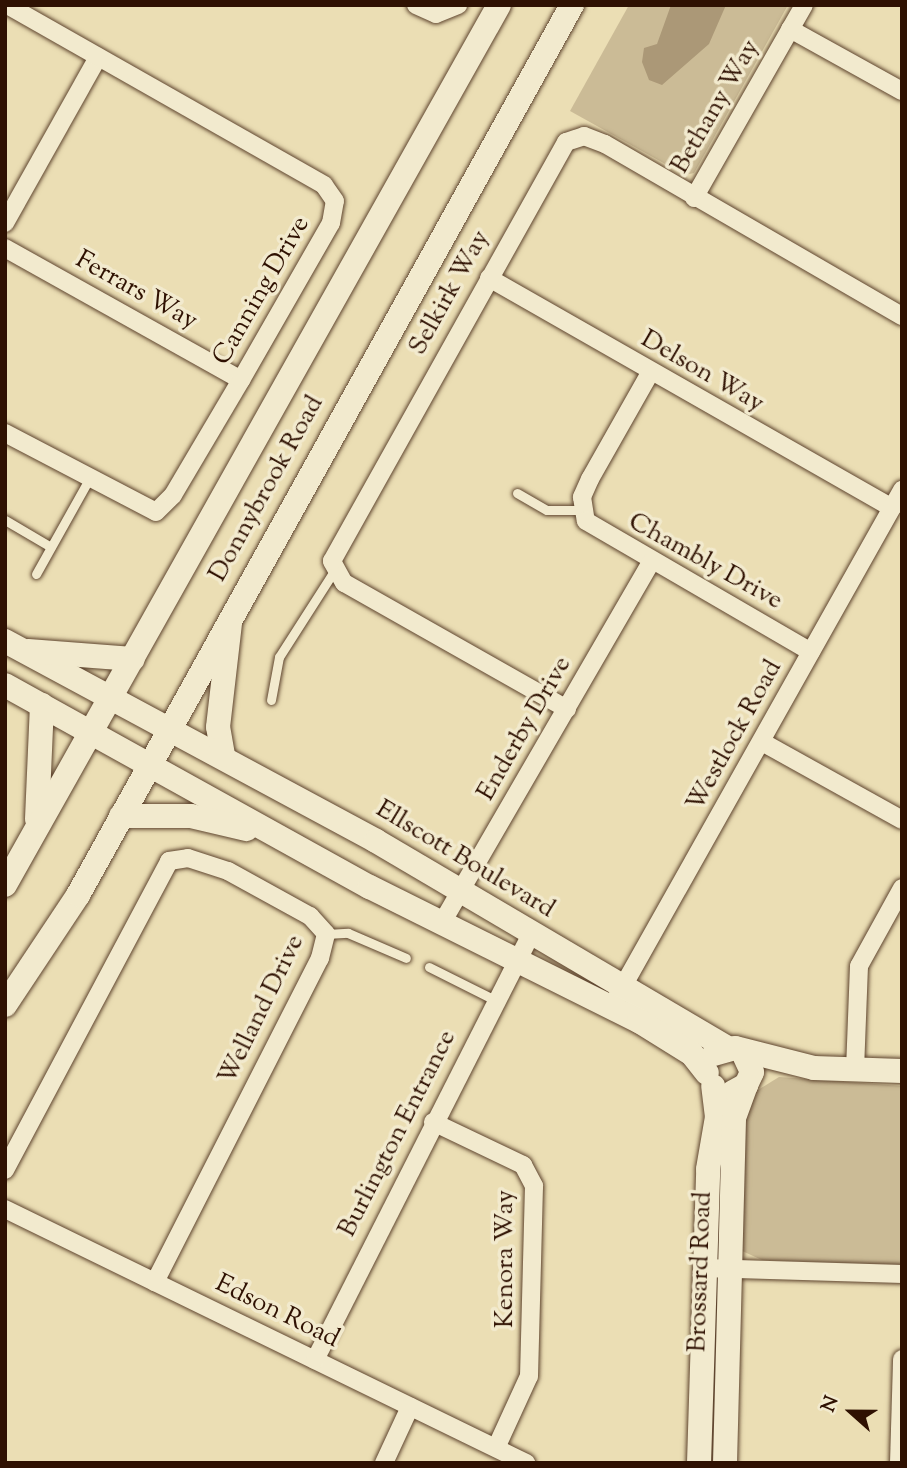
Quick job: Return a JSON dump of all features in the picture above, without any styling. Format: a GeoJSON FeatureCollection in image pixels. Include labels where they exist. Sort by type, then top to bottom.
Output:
{"type":"FeatureCollection","features":[{"type":"Feature","properties":{"kind":"street","name":"Canning Drive"},"geometry":{"type":"LineString","coordinates":[[5,433],[156,512],[173,495],[241,380],[331,223],[335,201],[324,185],[98,57],[32,11],[6,5]]}},
{"type":"Feature","properties":{"kind":"street"},"geometry":{"type":"LineString","coordinates":[[416,5],[436,14],[458,5]]}},
{"type":"Feature","properties":{"kind":"street","name":"Donnybrook Road"},"geometry":{"type":"LineString","coordinates":[[5,886],[499,5]]}},
{"type":"Feature","properties":{"kind":"street","name":"Donnybrook Road"},"geometry":{"type":"LineString","coordinates":[[7,1005],[121,816],[572,5]]}},
{"type":"Feature","properties":{"kind":"street","name":"Bethany Way"},"geometry":{"type":"LineString","coordinates":[[694,198],[804,5]]}},
{"type":"Feature","properties":{"kind":"street"},"geometry":{"type":"LineString","coordinates":[[790,29],[902,91]]}},
{"type":"Feature","properties":{"kind":"street"},"geometry":{"type":"LineString","coordinates":[[5,223],[98,57]]}},
{"type":"Feature","properties":{"kind":"street","name":"Selkirk Way"},"geometry":{"type":"LineString","coordinates":[[334,571],[336,551],[559,151],[575,136],[593,138],[902,316]]}},
{"type":"Feature","properties":{"kind":"street","name":"Ferrars Way"},"geometry":{"type":"LineString","coordinates":[[5,248],[241,380]]}},
{"type":"Feature","properties":{"kind":"street","name":"Delson Way"},"geometry":{"type":"LineString","coordinates":[[489,278],[650,373],[892,508]]}},
{"type":"Feature","properties":{"kind":"street"},"geometry":{"type":"LineString","coordinates":[[581,510],[590,479],[650,373]]}},
{"type":"Feature","properties":{"kind":"street","name":"Westlock Road"},"geometry":{"type":"LineString","coordinates":[[618,996],[902,490]]}},
{"type":"Feature","properties":{"kind":"street","name":"Chambly Drive"},"geometry":{"type":"LineString","coordinates":[[581,510],[596,530],[811,653]]}},
{"type":"Feature","properties":{"kind":"street","name":"Enderby Drive"},"geometry":{"type":"LineString","coordinates":[[443,921],[651,562]]}},
{"type":"Feature","properties":{"kind":"street"},"geometry":{"type":"LineString","coordinates":[[334,571],[344,583],[567,709]]}},
{"type":"Feature","properties":{"kind":"street"},"geometry":{"type":"LineString","coordinates":[[223,755],[218,727],[230,619]]}},
{"type":"Feature","properties":{"kind":"street"},"geometry":{"type":"LineString","coordinates":[[14,646],[134,659]]}},
{"type":"Feature","properties":{"kind":"street","name":"Ellscott Boulevard"},"geometry":{"type":"LineString","coordinates":[[14,646],[223,755],[531,934],[618,996],[692,1054],[710,1079]]}},
{"type":"Feature","properties":{"kind":"street","name":"Ellscott Boulevard"},"geometry":{"type":"LineString","coordinates":[[5,685],[294,844],[516,958],[618,996],[734,1050],[814,1068],[902,1071]]}},
{"type":"Feature","properties":{"kind":"street"},"geometry":{"type":"LineString","coordinates":[[34,834],[42,705]]}},
{"type":"Feature","properties":{"kind":"street"},"geometry":{"type":"LineString","coordinates":[[762,742],[902,820]]}},
{"type":"Feature","properties":{"kind":"street"},"geometry":{"type":"LineString","coordinates":[[121,816],[191,816],[294,844]]}},
{"type":"Feature","properties":{"kind":"street","name":"Welland Drive"},"geometry":{"type":"LineString","coordinates":[[5,1170],[169,860],[188,858],[228,871],[310,916],[326,934],[320,958],[155,1282]]}},
{"type":"Feature","properties":{"kind":"street"},"geometry":{"type":"LineString","coordinates":[[855,1070],[859,966],[902,888]]}},
{"type":"Feature","properties":{"kind":"street","name":"Burlington Entrance"},"geometry":{"type":"LineString","coordinates":[[315,1360],[516,958],[531,934]]}},
{"type":"Feature","properties":{"kind":"street"},"geometry":{"type":"LineString","coordinates":[[734,1050],[751,1064],[748,1082],[733,1092],[710,1079],[710,1059],[734,1050]]}},
{"type":"Feature","properties":{"kind":"street","name":"Ellscott Boulevard"},"geometry":{"type":"LineString","coordinates":[[748,1082],[814,1068]]}},
{"type":"Feature","properties":{"kind":"street","name":"Brossard Road"},"geometry":{"type":"LineString","coordinates":[[699,1463],[704,1268],[717,1117],[710,1079]]}},
{"type":"Feature","properties":{"kind":"street","name":"Brossard Road"},"geometry":{"type":"LineString","coordinates":[[725,1463],[734,1118],[748,1082]]}},
{"type":"Feature","properties":{"kind":"street","name":"Kenora Way"},"geometry":{"type":"LineString","coordinates":[[433,1122],[523,1165],[534,1186],[529,1376],[496,1448]]}},
{"type":"Feature","properties":{"kind":"street","name":"Edson Road"},"geometry":{"type":"LineString","coordinates":[[5,1209],[526,1463]]}},
{"type":"Feature","properties":{"kind":"street"},"geometry":{"type":"LineString","coordinates":[[704,1268],[902,1273]]}},
{"type":"Feature","properties":{"kind":"street"},"geometry":{"type":"LineString","coordinates":[[899,1463],[902,1359]]}},
{"type":"Feature","properties":{"kind":"street"},"geometry":{"type":"LineString","coordinates":[[384,1463],[410,1407]]}},
{"type":"Feature","properties":{"kind":"lane"},"geometry":{"type":"LineString","coordinates":[[36,574],[89,479]]}},
{"type":"Feature","properties":{"kind":"lane"},"geometry":{"type":"LineString","coordinates":[[517,493],[547,510],[581,510]]}},
{"type":"Feature","properties":{"kind":"lane"},"geometry":{"type":"LineString","coordinates":[[5,520],[51,547]]}},
{"type":"Feature","properties":{"kind":"lane"},"geometry":{"type":"LineString","coordinates":[[271,700],[279,657],[334,571]]}},
{"type":"Feature","properties":{"kind":"lane"},"geometry":{"type":"LineString","coordinates":[[326,934],[348,933],[406,958]]}},
{"type":"Feature","properties":{"kind":"lane"},"geometry":{"type":"LineString","coordinates":[[429,967],[495,1000]]}},
{"type":"Feature","properties":{"kind":"shaded area"},"geometry":{"type":"Polygon","coordinates":[[[629,5],[788,5],[694,173],[685,175],[570,111],[629,5]]]}},
{"type":"Feature","properties":{"kind":"shaded area"},"geometry":{"type":"Polygon","coordinates":[[[671,5],[726,5],[709,44],[662,85],[649,80],[642,62],[644,48],[657,44],[671,5]]]}},
{"type":"Feature","properties":{"kind":"shaded area"},"geometry":{"type":"Polygon","coordinates":[[[779,1077],[902,1086],[902,1265],[762,1260],[740,1250],[741,1142],[750,1095],[779,1077]]]}}]}
